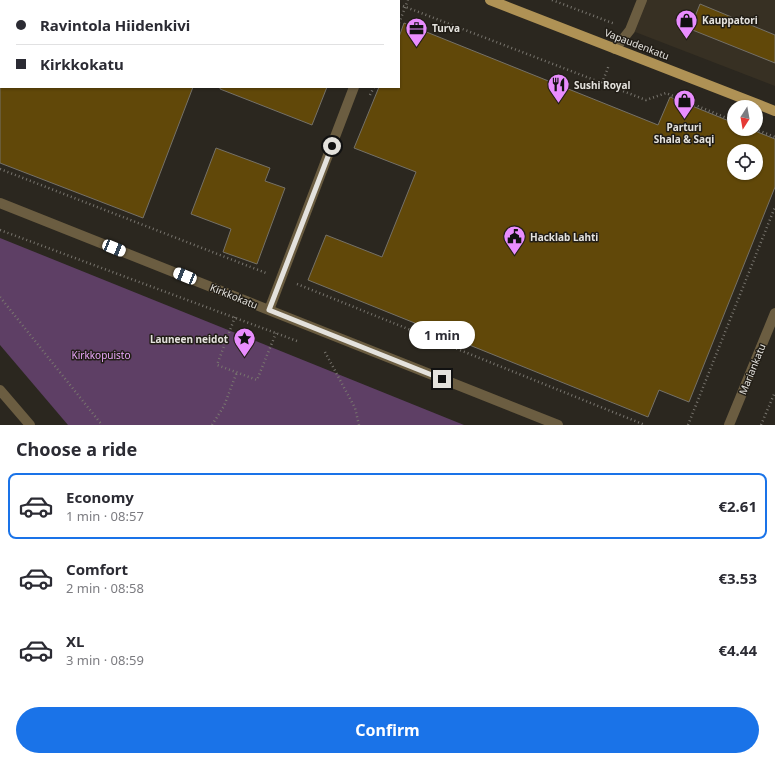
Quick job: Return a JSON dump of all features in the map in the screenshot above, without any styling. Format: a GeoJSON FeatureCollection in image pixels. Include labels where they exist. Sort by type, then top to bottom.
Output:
{"type":"FeatureCollection","features":[{"type":"Feature","properties":{"kind":"main road","name":"Vapaudenkatu"},"geometry":{"type":"LineString","coordinates":[[490,0],[775,111]]}},
{"type":"Feature","properties":{"kind":"street"},"geometry":{"type":"LineString","coordinates":[[615,49],[630,30],[642,0]]}},
{"type":"Feature","properties":{"kind":"street"},"geometry":{"type":"LineString","coordinates":[[269,310],[354,88]]}},
{"type":"Feature","properties":{"kind":"street","name":"Kirkkokatu"},"geometry":{"type":"LineString","coordinates":[[0,202],[558,425]]}},
{"type":"Feature","properties":{"kind":"street","name":"Mariankatu"},"geometry":{"type":"LineString","coordinates":[[729,425],[775,313]]}},
{"type":"Feature","properties":{"kind":"street"},"geometry":{"type":"LineString","coordinates":[[0,390],[30,425]]}},
{"type":"Feature","properties":{"kind":"path"},"geometry":{"type":"LineString","coordinates":[[400,20],[408,0]]}},
{"type":"Feature","properties":{"kind":"path"},"geometry":{"type":"LineString","coordinates":[[552,0],[630,30]]}},
{"type":"Feature","properties":{"kind":"path"},"geometry":{"type":"LineString","coordinates":[[400,4],[646,100],[666,93],[727,118]]}},
{"type":"Feature","properties":{"kind":"path"},"geometry":{"type":"LineString","coordinates":[[763,132],[775,137]]}},
{"type":"Feature","properties":{"kind":"path"},"geometry":{"type":"LineString","coordinates":[[0,169],[246,266],[281,278],[645,425]]}},
{"type":"Feature","properties":{"kind":"path"},"geometry":{"type":"LineString","coordinates":[[688,425],[775,207]]}},
{"type":"Feature","properties":{"kind":"path"},"geometry":{"type":"LineString","coordinates":[[0,230],[297,341]]}},
{"type":"Feature","properties":{"kind":"path"},"geometry":{"type":"LineString","coordinates":[[0,297],[102,425]]}},
{"type":"Feature","properties":{"kind":"path"},"geometry":{"type":"LineString","coordinates":[[235,317],[217,365],[257,380],[276,333]]}},
{"type":"Feature","properties":{"kind":"path"},"geometry":{"type":"LineString","coordinates":[[318,349],[332,355]]}},
{"type":"Feature","properties":{"kind":"path"},"geometry":{"type":"LineString","coordinates":[[325,352],[355,408],[359,425]]}},
{"type":"Feature","properties":{"kind":"path"},"geometry":{"type":"LineString","coordinates":[[212,425],[224,406],[237,372]]}},
{"type":"Feature","properties":{"kind":"path"},"geometry":{"type":"LineString","coordinates":[[761,425],[775,392]]}},
{"type":"Feature","properties":{"kind":"shaded area","name":"Kauppatori"},"geometry":{"type":"Polygon","coordinates":[[[642,0],[775,0],[775,35],[700,5],[690,29],[775,63],[775,86],[630,30],[642,0]]]}},
{"type":"Feature","properties":{"kind":"green space","name":"Kirkkopuisto"},"geometry":{"type":"Polygon","coordinates":[[[0,238],[464,425],[68,425],[0,345],[0,238]]]}},
{"type":"Feature","properties":{"kind":"building"},"geometry":{"type":"Polygon","coordinates":[[[700,4],[775,35],[775,63],[690,29],[700,4]]]}},
{"type":"Feature","properties":{"kind":"building"},"geometry":{"type":"Polygon","coordinates":[[[404,23],[658,125],[670,97],[727,120],[727,136],[763,136],[763,134],[775,139],[775,187],[689,402],[659,390],[648,417],[308,280],[326,235],[382,257],[416,172],[354,148],[379,88],[400,88],[400,34],[404,23]]]}},
{"type":"Feature","properties":{"kind":"building"},"geometry":{"type":"Polygon","coordinates":[[[0,88],[193,88],[143,218],[0,163],[0,88]]]}},
{"type":"Feature","properties":{"kind":"building"},"geometry":{"type":"Polygon","coordinates":[[[220,88],[327,88],[312,125],[220,88]]]}},
{"type":"Feature","properties":{"kind":"building"},"geometry":{"type":"Polygon","coordinates":[[[216,148],[270,168],[265,181],[285,188],[257,264],[223,252],[231,229],[191,214],[216,148]]]}},
{"type":"Feature","properties":{"kind":"place","name":"Kauppatori"},"geometry":{"type":"Point","coordinates":[687,40]}},
{"type":"Feature","properties":{"kind":"place","name":"Turva"},"geometry":{"type":"Point","coordinates":[417,48]}},
{"type":"Feature","properties":{"kind":"place","name":"Sushi Royal"},"geometry":{"type":"Point","coordinates":[558,104]}},
{"type":"Feature","properties":{"kind":"place","name":"Parturi Shala & Saqi"},"geometry":{"type":"Point","coordinates":[684,120]}},
{"type":"Feature","properties":{"kind":"place","name":"Hacklab Lahti"},"geometry":{"type":"Point","coordinates":[514,256]}},
{"type":"Feature","properties":{"kind":"place","name":"Launeen neidot"},"geometry":{"type":"Point","coordinates":[244,358]}},
{"type":"Feature","properties":{"kind":"route"},"geometry":{"type":"LineString","coordinates":[[332,146],[269,310],[442,379]]}}]}
